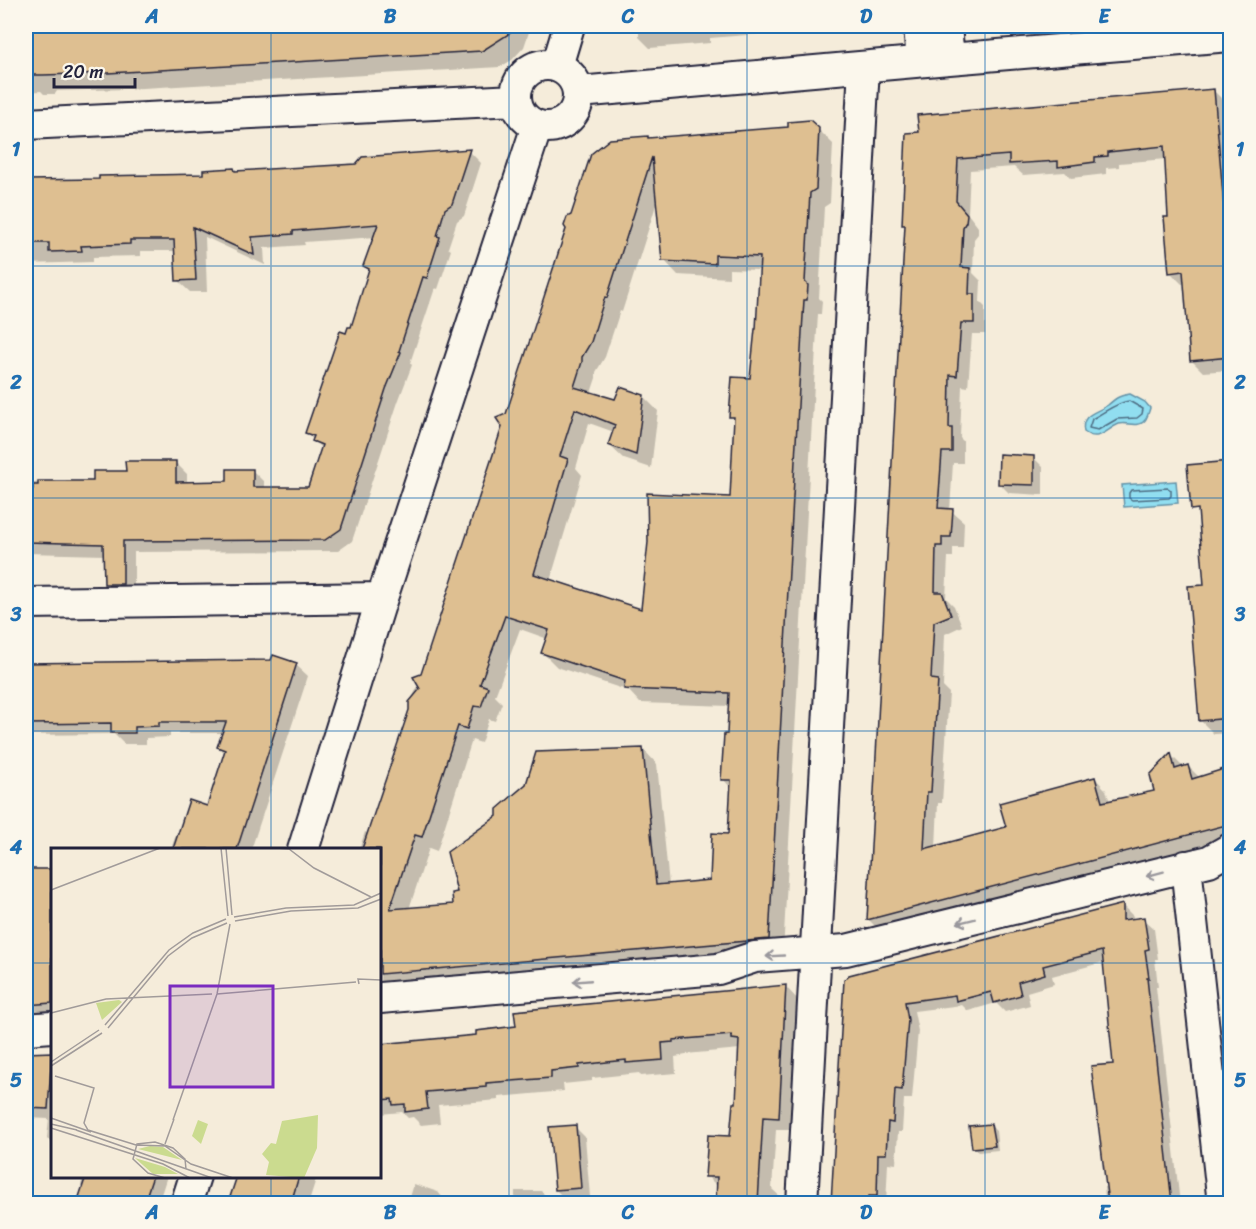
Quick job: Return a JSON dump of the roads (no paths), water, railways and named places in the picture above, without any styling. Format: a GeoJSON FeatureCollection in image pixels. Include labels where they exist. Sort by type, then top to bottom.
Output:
{"type":"FeatureCollection","features":[{"type":"Feature","properties":{"kind":"street"},"geometry":{"type":"LineString","coordinates":[[557,66],[569,26]]}},
{"type":"Feature","properties":{"kind":"street"},"geometry":{"type":"LineString","coordinates":[[918,26],[935,60]]}},
{"type":"Feature","properties":{"kind":"street"},"geometry":{"type":"LineString","coordinates":[[935,60],[946,26]]}},
{"type":"Feature","properties":{"kind":"street"},"geometry":{"type":"LineString","coordinates":[[579,92],[1215,33]]}},
{"type":"Feature","properties":{"kind":"street"},"geometry":{"type":"LineString","coordinates":[[547,64],[557,66],[569,73],[579,92],[576,110],[563,123],[555,127],[537,126],[522,115],[516,100],[521,78],[537,66],[547,64]]}},
{"type":"Feature","properties":{"kind":"street"},"geometry":{"type":"LineString","coordinates":[[802,1203],[864,67]]}},
{"type":"Feature","properties":{"kind":"street"},"geometry":{"type":"LineString","coordinates":[[26,124],[516,100]]}},
{"type":"Feature","properties":{"kind":"street"},"geometry":{"type":"LineString","coordinates":[[303,848],[382,598],[537,126]]}},
{"type":"Feature","properties":{"kind":"street"},"geometry":{"type":"LineString","coordinates":[[26,603],[382,598]]}},
{"type":"Feature","properties":{"kind":"street"},"geometry":{"type":"LineString","coordinates":[[381,998],[718,969],[755,957],[846,950],[1209,861],[1230,849]]}},
{"type":"Feature","properties":{"kind":"street"},"geometry":{"type":"LineString","coordinates":[[1186,866],[1223,1203]]}},
{"type":"Feature","properties":{"kind":"street"},"geometry":{"type":"LineString","coordinates":[[26,1029],[51,1027]]}},
{"type":"Feature","properties":{"kind":"street"},"geometry":{"type":"LineString","coordinates":[[186,1203],[194,1178]]}},
{"type":"Feature","properties":{"kind":"water"},"geometry":{"type":"Polygon","coordinates":[[[1130,394],[1145,402],[1150,408],[1144,422],[1119,424],[1098,436],[1084,432],[1084,421],[1090,415],[1117,398],[1130,394]]]}},
{"type":"Feature","properties":{"kind":"water"},"geometry":{"type":"Polygon","coordinates":[[[1176,481],[1178,503],[1124,507],[1122,485],[1176,481]]]}}]}
